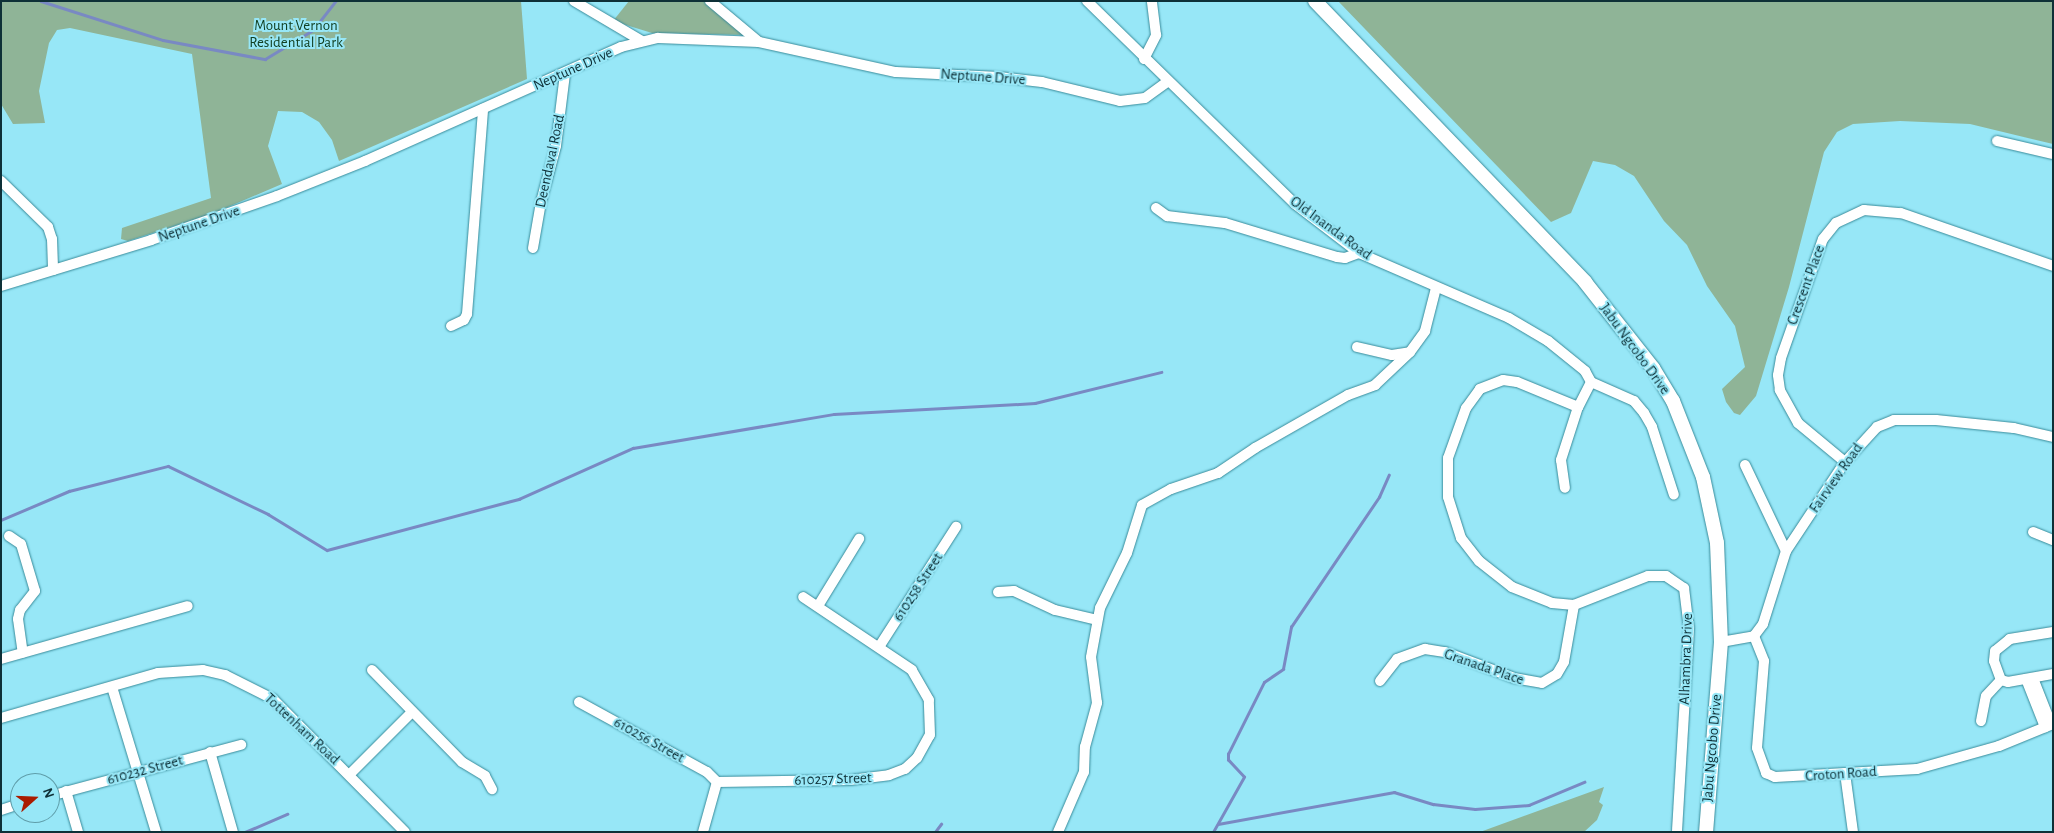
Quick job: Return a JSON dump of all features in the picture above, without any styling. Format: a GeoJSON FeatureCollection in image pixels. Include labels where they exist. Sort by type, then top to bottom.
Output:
{"type":"FeatureCollection","features":[{"type":"Feature","properties":{"kind":"main road","name":"Jabu Ngcobo Drive"},"geometry":{"type":"LineString","coordinates":[[1314,1],[1585,282],[1653,368],[1673,401],[1692,446],[1711,507],[1721,589],[1721,642],[1706,832]]}},
{"type":"Feature","properties":{"kind":"street"},"geometry":{"type":"LineString","coordinates":[[574,1],[642,41]]}},
{"type":"Feature","properties":{"kind":"street"},"geometry":{"type":"LineString","coordinates":[[710,1],[759,42]]}},
{"type":"Feature","properties":{"kind":"street","name":"Old Inanda Road"},"geometry":{"type":"LineString","coordinates":[[1087,1],[1167,82],[1295,204],[1359,253],[1509,318],[1548,341],[1586,371],[1591,382]]}},
{"type":"Feature","properties":{"kind":"street"},"geometry":{"type":"LineString","coordinates":[[1144,59],[1156,35],[1152,1]]}},
{"type":"Feature","properties":{"kind":"street","name":"Neptune Drive"},"geometry":{"type":"LineString","coordinates":[[1,286],[214,219],[365,161],[642,41],[691,37],[759,42],[887,71],[999,76],[1042,82],[1120,101],[1145,98],[1167,82]]}},
{"type":"Feature","properties":{"kind":"street","name":"Deendaval Road"},"geometry":{"type":"LineString","coordinates":[[533,248],[541,202],[556,146],[565,74]]}},
{"type":"Feature","properties":{"kind":"street"},"geometry":{"type":"LineString","coordinates":[[451,326],[464,320],[467,314],[483,109]]}},
{"type":"Feature","properties":{"kind":"street"},"geometry":{"type":"LineString","coordinates":[[1997,141],[2053,154]]}},
{"type":"Feature","properties":{"kind":"street"},"geometry":{"type":"LineString","coordinates":[[1,181],[48,228],[52,240],[53,270]]}},
{"type":"Feature","properties":{"kind":"street"},"geometry":{"type":"LineString","coordinates":[[1156,208],[1166,216],[1225,223],[1337,257],[1352,256],[1359,253]]}},
{"type":"Feature","properties":{"kind":"street","name":"Crescent Place"},"geometry":{"type":"LineString","coordinates":[[1845,462],[1798,423],[1780,390],[1778,375],[1781,358],[1823,239],[1836,223],[1864,210],[1901,213],[2053,266]]}},
{"type":"Feature","properties":{"kind":"street"},"geometry":{"type":"LineString","coordinates":[[1058,832],[1084,772],[1085,747],[1097,703],[1091,657],[1097,620],[1136,531],[1138,514],[1149,498],[1218,473],[1255,448],[1348,395],[1367,390],[1410,352],[1424,331],[1436,288]]}},
{"type":"Feature","properties":{"kind":"street"},"geometry":{"type":"LineString","coordinates":[[1357,347],[1392,355],[1410,352]]}},
{"type":"Feature","properties":{"kind":"street","name":"Alhambra Drive"},"geometry":{"type":"LineString","coordinates":[[1578,407],[1517,382],[1491,382],[1480,389],[1466,408],[1448,458],[1446,474],[1448,497],[1461,538],[1479,561],[1512,587],[1552,603],[1574,605],[1648,576],[1666,576],[1684,588],[1689,629],[1677,832]]}},
{"type":"Feature","properties":{"kind":"street"},"geometry":{"type":"LineString","coordinates":[[1565,488],[1561,460],[1578,407],[1591,382],[1634,401],[1644,413],[1652,427],[1674,496]]}},
{"type":"Feature","properties":{"kind":"street","name":"Fairview Road"},"geometry":{"type":"LineString","coordinates":[[1754,636],[1769,608],[1786,552],[1845,462],[1877,427],[1894,420],[1968,422],[2053,437]]}},
{"type":"Feature","properties":{"kind":"street"},"geometry":{"type":"LineString","coordinates":[[1745,465],[1786,552]]}},
{"type":"Feature","properties":{"kind":"street","name":"610258 Street"},"geometry":{"type":"LineString","coordinates":[[880,647],[956,527]]}},
{"type":"Feature","properties":{"kind":"street"},"geometry":{"type":"LineString","coordinates":[[2033,532],[2053,540]]}},
{"type":"Feature","properties":{"kind":"street"},"geometry":{"type":"LineString","coordinates":[[9,536],[21,544],[35,591],[20,610],[18,619],[23,652]]}},
{"type":"Feature","properties":{"kind":"street"},"geometry":{"type":"LineString","coordinates":[[818,606],[859,539]]}},
{"type":"Feature","properties":{"kind":"street"},"geometry":{"type":"LineString","coordinates":[[998,592],[1014,591],[1055,610],[1097,620]]}},
{"type":"Feature","properties":{"kind":"street","name":"610257 Street"},"geometry":{"type":"LineString","coordinates":[[717,782],[868,779],[905,769],[917,758],[930,735],[930,700],[912,670],[803,597]]}},
{"type":"Feature","properties":{"kind":"street","name":"Granada Place"},"geometry":{"type":"LineString","coordinates":[[1380,681],[1397,659],[1425,649],[1445,652],[1514,678],[1542,683],[1557,674],[1564,662],[1574,605]]}},
{"type":"Feature","properties":{"kind":"street"},"geometry":{"type":"LineString","coordinates":[[1,659],[188,606]]}},
{"type":"Feature","properties":{"kind":"street"},"geometry":{"type":"LineString","coordinates":[[2001,680],[1994,661],[2001,644],[2010,639],[2053,632]]}},
{"type":"Feature","properties":{"kind":"street"},"geometry":{"type":"LineString","coordinates":[[1721,642],[1754,636]]}},
{"type":"Feature","properties":{"kind":"street","name":"Croton Road"},"geometry":{"type":"LineString","coordinates":[[1754,636],[1764,661],[1757,748],[1766,773],[1775,777],[1794,778],[1917,769],[1998,746],[2049,725]]}},
{"type":"Feature","properties":{"kind":"street","name":"Tottenham Road"},"geometry":{"type":"LineString","coordinates":[[1,718],[158,673],[203,670],[243,681],[273,699],[350,774],[405,832]]}},
{"type":"Feature","properties":{"kind":"street"},"geometry":{"type":"LineString","coordinates":[[372,670],[462,762],[485,776],[492,789]]}},
{"type":"Feature","properties":{"kind":"street"},"geometry":{"type":"LineString","coordinates":[[2001,680],[2008,682],[2053,674]]}},
{"type":"Feature","properties":{"kind":"street"},"geometry":{"type":"LineString","coordinates":[[2030,678],[2049,725]]}},
{"type":"Feature","properties":{"kind":"street"},"geometry":{"type":"LineString","coordinates":[[1981,721],[1986,696],[2001,680]]}},
{"type":"Feature","properties":{"kind":"street"},"geometry":{"type":"LineString","coordinates":[[112,687],[156,832]]}},
{"type":"Feature","properties":{"kind":"street","name":"610256 Street"},"geometry":{"type":"LineString","coordinates":[[579,702],[707,772],[717,782]]}},
{"type":"Feature","properties":{"kind":"street"},"geometry":{"type":"LineString","coordinates":[[350,774],[412,712]]}},
{"type":"Feature","properties":{"kind":"street","name":"610232 Street"},"geometry":{"type":"LineString","coordinates":[[60,794],[241,744]]}},
{"type":"Feature","properties":{"kind":"street"},"geometry":{"type":"LineString","coordinates":[[210,752],[233,832]]}},
{"type":"Feature","properties":{"kind":"street"},"geometry":{"type":"LineString","coordinates":[[1845,773],[1853,832]]}},
{"type":"Feature","properties":{"kind":"street"},"geometry":{"type":"LineString","coordinates":[[703,832],[717,782]]}},
{"type":"Feature","properties":{"kind":"street"},"geometry":{"type":"LineString","coordinates":[[66,792],[78,832]]}},
{"type":"Feature","properties":{"kind":"green space","name":"Mount Vernon Residential Park"},"geometry":{"type":"Polygon","coordinates":[[[1,1],[521,1],[527,79],[339,161],[332,140],[319,122],[302,112],[278,111],[268,146],[282,184],[214,213],[128,241],[121,239],[122,228],[211,198],[192,54],[70,28],[57,30],[49,43],[39,91],[45,123],[13,124],[1,104],[1,1]]]}},
{"type":"Feature","properties":{"kind":"green space"},"geometry":{"type":"Polygon","coordinates":[[[629,1],[707,1],[747,35],[652,33],[613,21],[629,1]]]}},
{"type":"Feature","properties":{"kind":"green space"},"geometry":{"type":"Polygon","coordinates":[[[1338,1],[2053,1],[2053,144],[1970,124],[1900,121],[1853,124],[1837,132],[1824,152],[1789,287],[1756,396],[1740,415],[1734,413],[1726,402],[1722,389],[1745,367],[1735,326],[1707,286],[1687,245],[1664,221],[1634,176],[1615,165],[1593,161],[1571,213],[1551,222],[1338,1]]]}},
{"type":"Feature","properties":{"kind":"green space"},"geometry":{"type":"Polygon","coordinates":[[[1604,787],[1599,802],[1603,805],[1597,820],[1584,832],[1480,832],[1604,787]]]}},
{"type":"Feature","properties":{"kind":"waterway"},"geometry":{"type":"LineString","coordinates":[[41,1],[163,40],[265,59],[313,30],[336,1]]}},
{"type":"Feature","properties":{"kind":"waterway"},"geometry":{"type":"LineString","coordinates":[[1,520],[69,491],[168,466],[268,514],[327,550],[519,499],[633,448],[834,414],[1035,403],[1161,372]]}},
{"type":"Feature","properties":{"kind":"waterway"},"geometry":{"type":"LineString","coordinates":[[1213,832],[1244,777],[1228,760],[1228,754],[1264,682],[1283,669],[1291,627],[1379,497],[1389,475]]}},
{"type":"Feature","properties":{"kind":"waterway"},"geometry":{"type":"LineString","coordinates":[[1218,824],[1394,792],[1433,804],[1475,809],[1529,805],[1584,782]]}},
{"type":"Feature","properties":{"kind":"waterway"},"geometry":{"type":"LineString","coordinates":[[245,832],[287,814]]}},
{"type":"Feature","properties":{"kind":"waterway"},"geometry":{"type":"LineString","coordinates":[[935,832],[941,824]]}}]}
